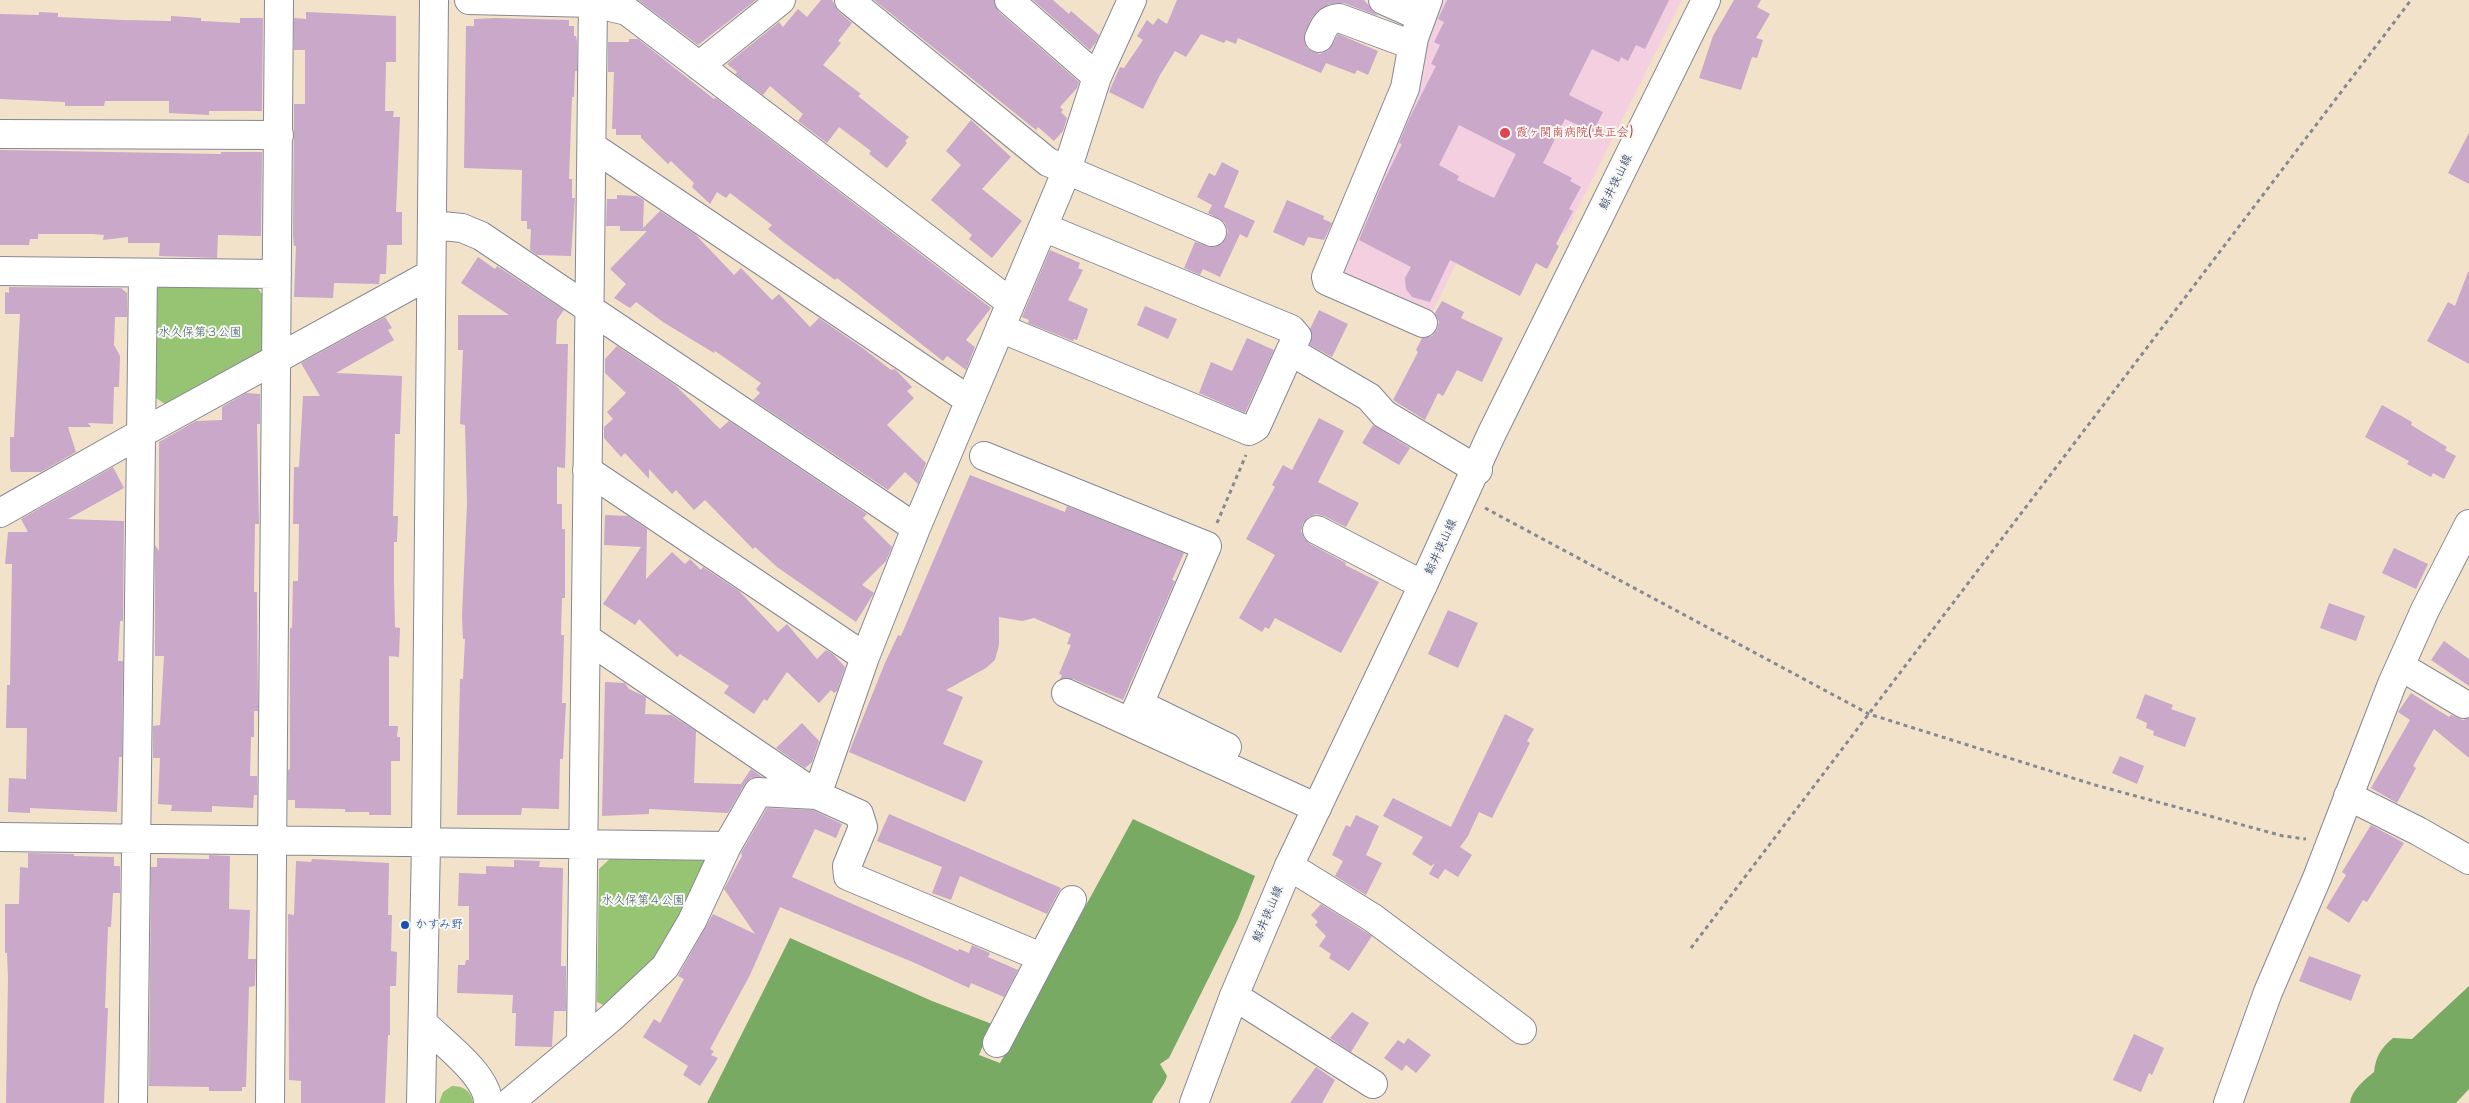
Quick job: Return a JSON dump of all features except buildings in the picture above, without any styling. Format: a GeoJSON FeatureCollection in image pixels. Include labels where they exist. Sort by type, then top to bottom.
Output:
{"type":"FeatureCollection","features":[{"type":"Feature","properties":{"kind":"street"},"geometry":{"type":"LineString","coordinates":[[270,1103],[279,0]]}},
{"type":"Feature","properties":{"kind":"street"},"geometry":{"type":"LineString","coordinates":[[421,1103],[426,843],[434,0]]}},
{"type":"Feature","properties":{"kind":"street"},"geometry":{"type":"LineString","coordinates":[[469,0],[593,2],[627,12],[1010,302]]}},
{"type":"Feature","properties":{"kind":"street"},"geometry":{"type":"LineString","coordinates":[[699,66],[781,0]]}},
{"type":"Feature","properties":{"kind":"street"},"geometry":{"type":"LineString","coordinates":[[849,0],[1048,162],[1212,232]]}},
{"type":"Feature","properties":{"kind":"street"},"geometry":{"type":"LineString","coordinates":[[1009,0],[1097,77]]}},
{"type":"Feature","properties":{"kind":"street"},"geometry":{"type":"LineString","coordinates":[[817,795],[866,657],[916,528],[1067,170],[1097,77],[1132,0]]}},
{"type":"Feature","properties":{"kind":"street"},"geometry":{"type":"LineString","coordinates":[[1383,0],[1424,8],[1412,45],[1405,88],[1326,277],[1328,281],[1423,323]]}},
{"type":"Feature","properties":{"kind":"street","name":"鯨井狭山線"},"geometry":{"type":"LineString","coordinates":[[1194,1103],[1234,996],[1289,866],[1478,470],[1491,435],[1706,0]]}},
{"type":"Feature","properties":{"kind":"street"},"geometry":{"type":"LineString","coordinates":[[581,1043],[588,308],[593,147],[593,2]]}},
{"type":"Feature","properties":{"kind":"street"},"geometry":{"type":"LineString","coordinates":[[1320,38],[1326,22],[1331,18],[1339,18],[1412,45]]}},
{"type":"Feature","properties":{"kind":"street"},"geometry":{"type":"LineString","coordinates":[[0,134],[278,135]]}},
{"type":"Feature","properties":{"kind":"street"},"geometry":{"type":"LineString","coordinates":[[593,147],[969,400]]}},
{"type":"Feature","properties":{"kind":"street"},"geometry":{"type":"LineString","coordinates":[[432,225],[462,228],[481,236],[916,528]]}},
{"type":"Feature","properties":{"kind":"street"},"geometry":{"type":"LineString","coordinates":[[1000,328],[1249,430],[1253,430],[1297,336],[1292,329],[1043,227]]}},
{"type":"Feature","properties":{"kind":"street"},"geometry":{"type":"LineString","coordinates":[[0,271],[277,274]]}},
{"type":"Feature","properties":{"kind":"street"},"geometry":{"type":"LineString","coordinates":[[133,1103],[143,273]]}},
{"type":"Feature","properties":{"kind":"street"},"geometry":{"type":"LineString","coordinates":[[0,513],[431,274]]}},
{"type":"Feature","properties":{"kind":"street"},"geometry":{"type":"LineString","coordinates":[[1290,351],[1369,397],[1384,414],[1478,470]]}},
{"type":"Feature","properties":{"kind":"street"},"geometry":{"type":"LineString","coordinates":[[984,456],[1206,546],[1134,714]]}},
{"type":"Feature","properties":{"kind":"street"},"geometry":{"type":"LineString","coordinates":[[587,470],[866,657]]}},
{"type":"Feature","properties":{"kind":"street"},"geometry":{"type":"LineString","coordinates":[[2228,1103],[2268,992],[2330,843],[2400,666],[2425,610],[2468,529]]}},
{"type":"Feature","properties":{"kind":"street"},"geometry":{"type":"LineString","coordinates":[[1317,530],[1423,585]]}},
{"type":"Feature","properties":{"kind":"street"},"geometry":{"type":"LineString","coordinates":[[586,638],[817,795],[859,814],[863,827],[846,866],[848,876],[1041,958]]}},
{"type":"Feature","properties":{"kind":"street"},"geometry":{"type":"LineString","coordinates":[[2400,666],[2464,704]]}},
{"type":"Feature","properties":{"kind":"street"},"geometry":{"type":"LineString","coordinates":[[1066,694],[1134,714],[1320,800]]}},
{"type":"Feature","properties":{"kind":"street"},"geometry":{"type":"LineString","coordinates":[[509,1103],[612,1017],[665,967],[692,921],[727,846],[758,792],[817,795]]}},
{"type":"Feature","properties":{"kind":"street"},"geometry":{"type":"LineString","coordinates":[[2348,796],[2418,830],[2469,860]]}},
{"type":"Feature","properties":{"kind":"street"},"geometry":{"type":"LineString","coordinates":[[0,837],[727,846]]}},
{"type":"Feature","properties":{"kind":"street"},"geometry":{"type":"LineString","coordinates":[[1289,866],[1372,918],[1522,1030]]}},
{"type":"Feature","properties":{"kind":"street"},"geometry":{"type":"LineString","coordinates":[[997,1043],[1072,900]]}},
{"type":"Feature","properties":{"kind":"street"},"geometry":{"type":"LineString","coordinates":[[1234,996],[1373,1084]]}},
{"type":"Feature","properties":{"kind":"street"},"geometry":{"type":"LineString","coordinates":[[423,1023],[484,1091],[505,1103]]}},
{"type":"Feature","properties":{"kind":"path"},"geometry":{"type":"LineString","coordinates":[[1691,948],[2411,0]]}},
{"type":"Feature","properties":{"kind":"path"},"geometry":{"type":"LineString","coordinates":[[1206,546],[1253,439],[1253,430]]}},
{"type":"Feature","properties":{"kind":"path"},"geometry":{"type":"LineString","coordinates":[[1464,497],[1869,714],[2105,788],[2283,836],[2330,843]]}},
{"type":"Feature","properties":{"kind":"shaded area","name":"霞ヶ関南病院(真正会)"},"geometry":{"type":"Polygon","coordinates":[[[1435,0],[1682,0],[1565,234],[1489,196],[1429,319],[1339,281],[1435,0]]]}},
{"type":"Feature","properties":{"kind":"green space","name":"水久保第３公園"},"geometry":{"type":"Polygon","coordinates":[[[162,284],[255,285],[265,298],[266,343],[258,357],[168,406],[150,394],[151,296],[162,284]]]}},
{"type":"Feature","properties":{"kind":"green space"},"geometry":{"type":"Polygon","coordinates":[[[1133,819],[1255,876],[1238,919],[1169,1058],[1160,1064],[1167,1076],[1152,1103],[707,1103],[790,938],[932,1001],[992,1024],[979,1055],[1000,1063],[1133,819]]]}},
{"type":"Feature","properties":{"kind":"green space","name":"水久保第４公園"},"geometry":{"type":"Polygon","coordinates":[[[613,856],[706,858],[710,868],[662,959],[608,1007],[597,1002],[599,869],[613,856]]]}},
{"type":"Feature","properties":{"kind":"green space"},"geometry":{"type":"Polygon","coordinates":[[[2469,986],[2469,1089],[2456,1103],[2350,1103],[2355,1090],[2374,1072],[2376,1061],[2382,1049],[2393,1038],[2412,1039],[2469,986]]]}},
{"type":"Feature","properties":{"kind":"green space"},"geometry":{"type":"Polygon","coordinates":[[[452,1086],[466,1090],[471,1095],[473,1103],[439,1103],[443,1092],[452,1086]]]}},
{"type":"Feature","properties":{"kind":"place","name":"霞ヶ関南病院(真正会)"},"geometry":{"type":"Point","coordinates":[1505,133]}},
{"type":"Feature","properties":{"kind":"place","name":"かすみ野"},"geometry":{"type":"Point","coordinates":[405,925]}}]}
